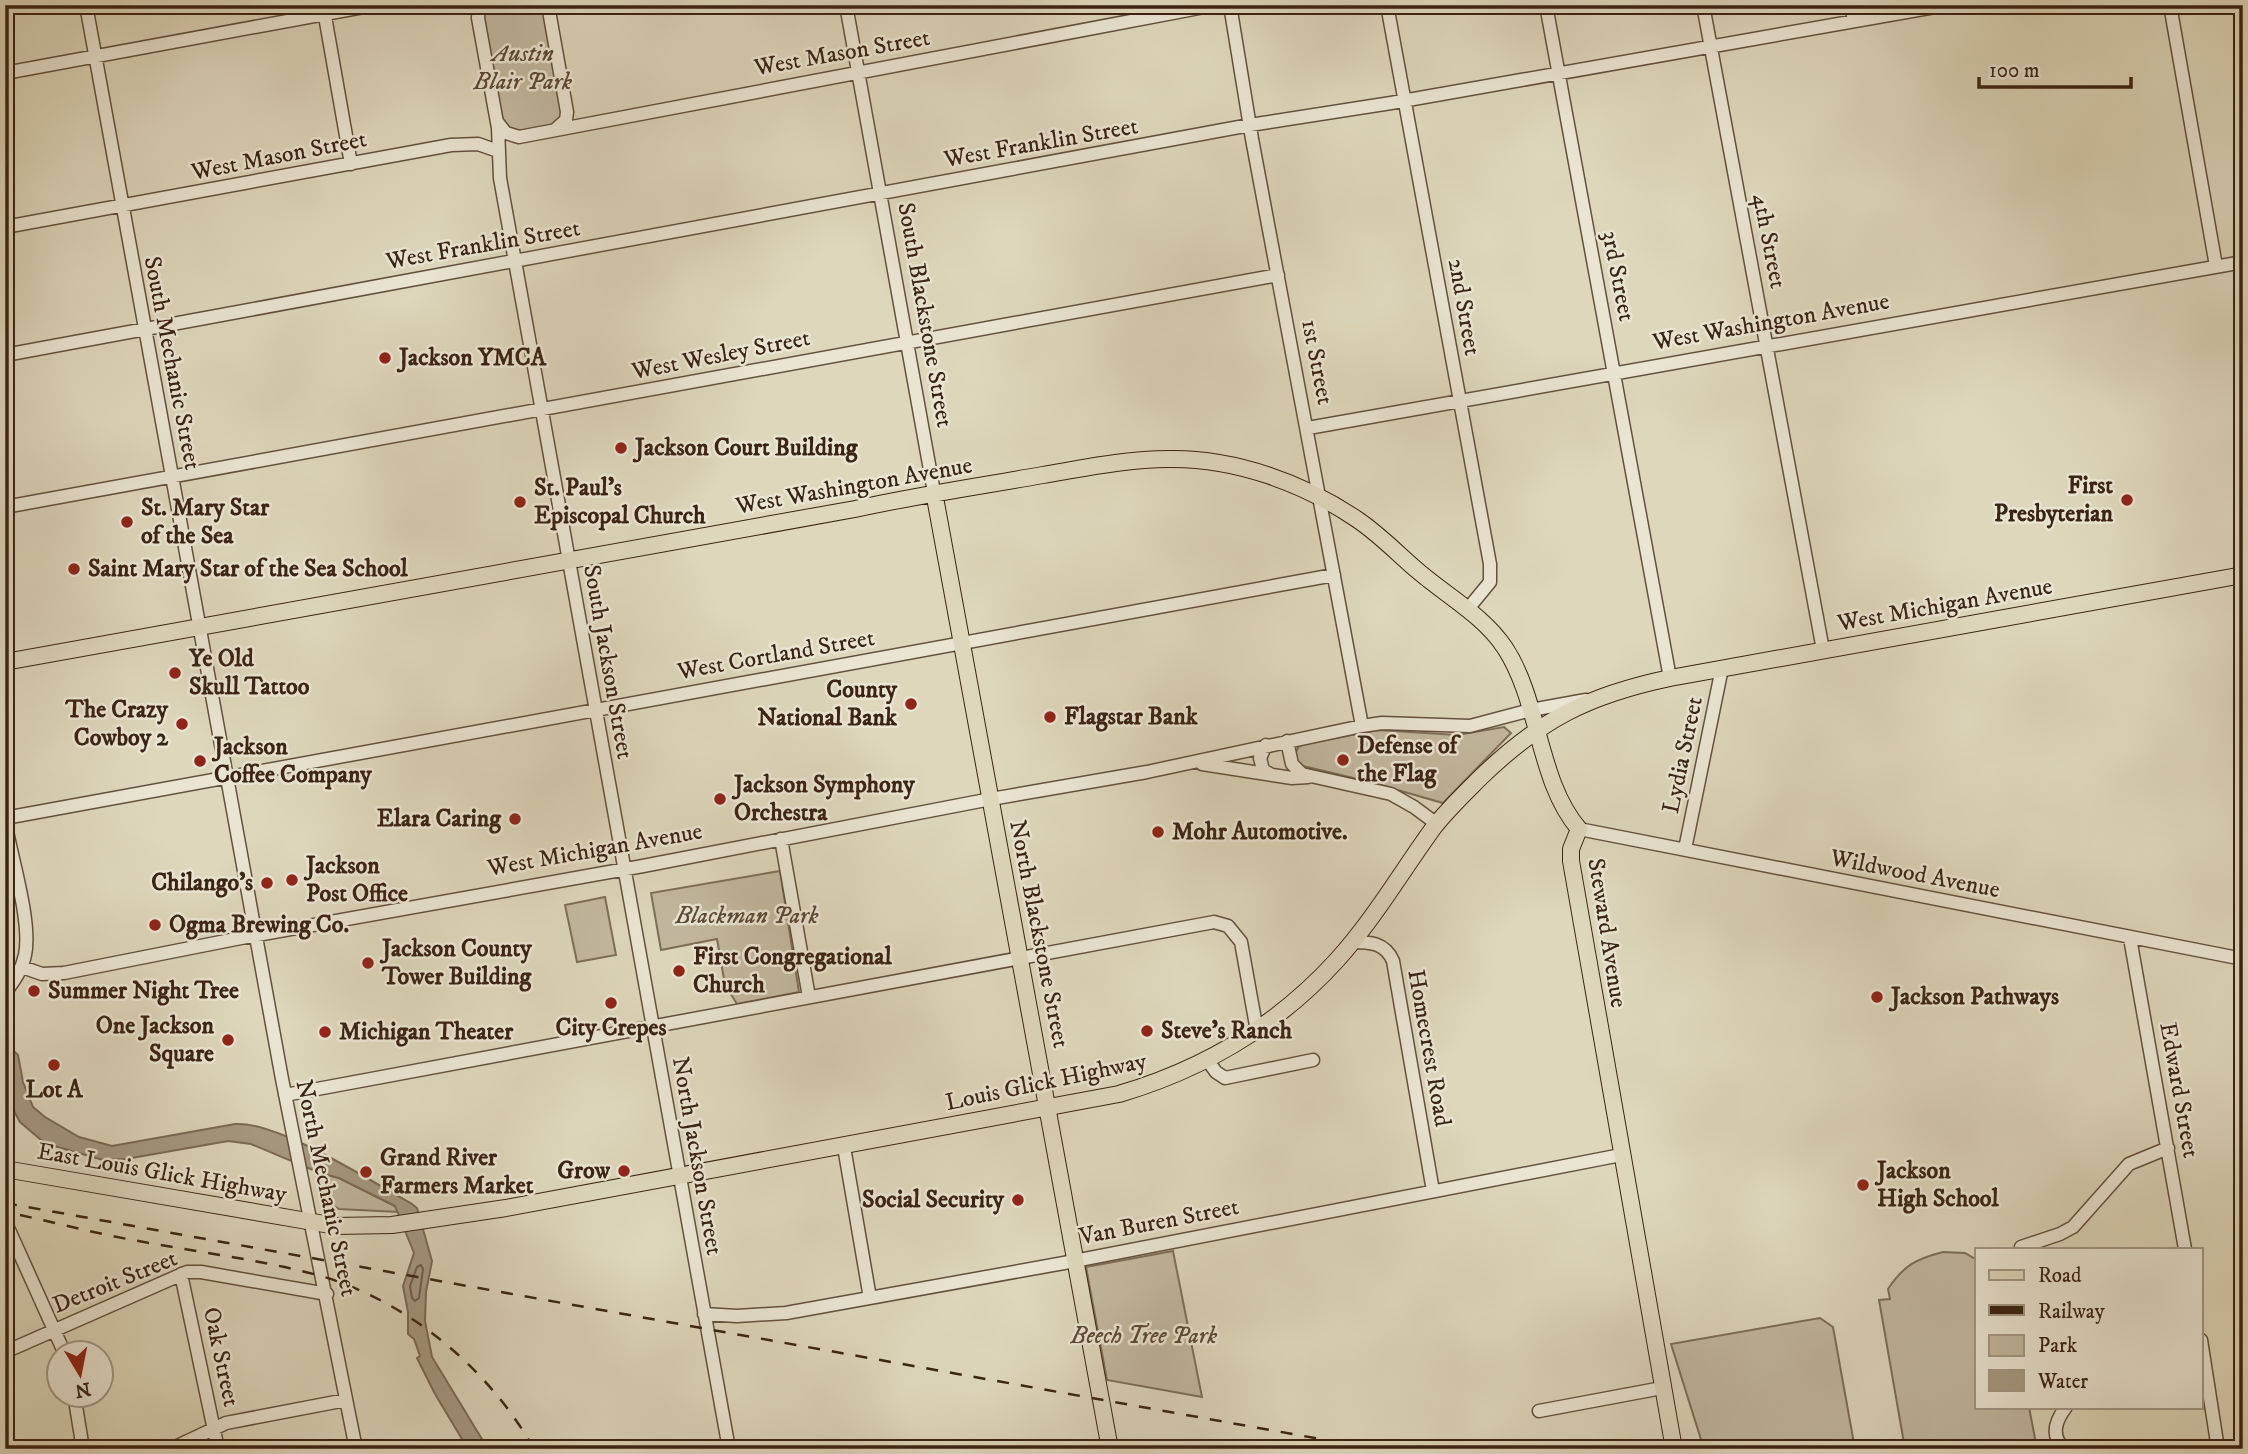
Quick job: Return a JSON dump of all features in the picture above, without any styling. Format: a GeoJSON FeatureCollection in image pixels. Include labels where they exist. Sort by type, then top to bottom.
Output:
{"type":"FeatureCollection","features":[{"type":"Feature","properties":{"kind":"main road","name":"West Washington Avenue"},"geometry":{"type":"LineString","coordinates":[[5,662],[855,509],[934,492],[1150,460],[1186,459],[1228,465]]}},
{"type":"Feature","properties":{"kind":"main road","name":"Steward Avenue"},"geometry":{"type":"LineString","coordinates":[[1228,465],[1279,479],[1320,496],[1365,525],[1489,629],[1505,648],[1517,670],[1563,806],[1579,829],[1571,849],[1571,861],[1674,1449]]}},
{"type":"Feature","properties":{"kind":"main road","name":"South Blackstone Street"},"geometry":{"type":"LineString","coordinates":[[934,492],[991,799]]}},
{"type":"Feature","properties":{"kind":"main road","name":"West Michigan Avenue"},"geometry":{"type":"LineString","coordinates":[[1662,680],[2243,575]]}},
{"type":"Feature","properties":{"kind":"main road","name":"Louis Glick Highway"},"geometry":{"type":"LineString","coordinates":[[392,1225],[506,1208],[1048,1109],[1142,1087],[1208,1061],[1257,1031],[1315,983],[1352,942],[1437,824],[1493,765],[1537,729],[1562,713],[1594,699],[1662,680]]}},
{"type":"Feature","properties":{"kind":"main road","name":"North Blackstone Street"},"geometry":{"type":"LineString","coordinates":[[991,799],[1110,1449]]}},
{"type":"Feature","properties":{"kind":"main road","name":"East Louis Glick Highway"},"geometry":{"type":"LineString","coordinates":[[5,1169],[312,1221],[357,1227],[392,1225]]}},
{"type":"Feature","properties":{"kind":"street","name":"South Mechanic Street"},"geometry":{"type":"LineString","coordinates":[[86,5],[256,936]]}},
{"type":"Feature","properties":{"kind":"street"},"geometry":{"type":"LineString","coordinates":[[5,73],[324,10],[374,5]]}},
{"type":"Feature","properties":{"kind":"street","name":"South Jackson Street"},"geometry":{"type":"LineString","coordinates":[[479,5],[478,18],[497,120],[500,178],[624,870]]}},
{"type":"Feature","properties":{"kind":"street"},"geometry":{"type":"LineString","coordinates":[[548,5],[567,112],[566,120],[556,129]]}},
{"type":"Feature","properties":{"kind":"street","name":"South Blackstone Street"},"geometry":{"type":"LineString","coordinates":[[846,5],[934,492]]}},
{"type":"Feature","properties":{"kind":"street","name":"West Mason Street"},"geometry":{"type":"LineString","coordinates":[[5,227],[463,143],[484,145],[498,152],[505,142],[519,136],[584,122],[1215,5]]}},
{"type":"Feature","properties":{"kind":"street","name":"1st Street"},"geometry":{"type":"LineString","coordinates":[[1230,5],[1362,726]]}},
{"type":"Feature","properties":{"kind":"street","name":"2nd Street"},"geometry":{"type":"LineString","coordinates":[[1387,5],[1491,571],[1487,586],[1467,610]]}},
{"type":"Feature","properties":{"kind":"street","name":"3rd Street"},"geometry":{"type":"LineString","coordinates":[[1546,5],[1614,373],[1662,680]]}},
{"type":"Feature","properties":{"kind":"street","name":"4th Street"},"geometry":{"type":"LineString","coordinates":[[1703,5],[1823,650]]}},
{"type":"Feature","properties":{"kind":"street"},"geometry":{"type":"LineString","coordinates":[[1851,5],[1854,21]]}},
{"type":"Feature","properties":{"kind":"street","name":"West Franklin Street"},"geometry":{"type":"LineString","coordinates":[[5,355],[1250,125],[1946,5]]}},
{"type":"Feature","properties":{"kind":"street"},"geometry":{"type":"LineString","coordinates":[[2170,5],[2216,266]]}},
{"type":"Feature","properties":{"kind":"street"},"geometry":{"type":"LineString","coordinates":[[324,10],[351,164]]}},
{"type":"Feature","properties":{"kind":"street"},"geometry":{"type":"LineString","coordinates":[[567,112],[576,120],[584,122]]}},
{"type":"Feature","properties":{"kind":"street"},"geometry":{"type":"LineString","coordinates":[[497,120],[499,127],[506,133],[519,136]]}},
{"type":"Feature","properties":{"kind":"street","name":"West Washington Avenue"},"geometry":{"type":"LineString","coordinates":[[1308,428],[2243,261]]}},
{"type":"Feature","properties":{"kind":"street","name":"West Wesley Street"},"geometry":{"type":"LineString","coordinates":[[5,507],[1278,275]]}},
{"type":"Feature","properties":{"kind":"street","name":"West Cortland Street"},"geometry":{"type":"LineString","coordinates":[[5,819],[1334,575]]}},
{"type":"Feature","properties":{"kind":"street","name":"Lydia Street"},"geometry":{"type":"LineString","coordinates":[[1685,849],[1721,668]]}},
{"type":"Feature","properties":{"kind":"street","name":"West Michigan Avenue"},"geometry":{"type":"LineString","coordinates":[[22,967],[42,974],[64,973],[1191,763],[1362,726],[1382,723],[1470,726],[1531,710],[1594,699]]}},
{"type":"Feature","properties":{"kind":"street"},"geometry":{"type":"LineString","coordinates":[[1287,741],[1293,767],[1310,777]]}},
{"type":"Feature","properties":{"kind":"street"},"geometry":{"type":"LineString","coordinates":[[1266,745],[1260,756],[1260,764],[1263,770],[1271,774]]}},
{"type":"Feature","properties":{"kind":"street","name":"West Michigan Avenue"},"geometry":{"type":"LineString","coordinates":[[1191,763],[1292,778],[1310,777],[1391,794],[1437,824]]}},
{"type":"Feature","properties":{"kind":"street"},"geometry":{"type":"LineString","coordinates":[[5,819],[26,929],[22,967],[5,993]]}},
{"type":"Feature","properties":{"kind":"street","name":"Wildwood Avenue"},"geometry":{"type":"LineString","coordinates":[[1579,829],[2243,959]]}},
{"type":"Feature","properties":{"kind":"street"},"geometry":{"type":"LineString","coordinates":[[781,839],[808,997]]}},
{"type":"Feature","properties":{"kind":"street","name":"North Jackson Street"},"geometry":{"type":"LineString","coordinates":[[624,870],[729,1449]]}},
{"type":"Feature","properties":{"kind":"street"},"geometry":{"type":"LineString","coordinates":[[285,1095],[1206,924],[1223,924],[1235,932],[1241,942],[1257,1031]]}},
{"type":"Feature","properties":{"kind":"street","name":"North Mechanic Street"},"geometry":{"type":"LineString","coordinates":[[256,936],[356,1449]]}},
{"type":"Feature","properties":{"kind":"street","name":"Edward Street"},"geometry":{"type":"LineString","coordinates":[[2130,938],[2185,1248]]}},
{"type":"Feature","properties":{"kind":"street","name":"Homecrest Road"},"geometry":{"type":"LineString","coordinates":[[1352,942],[1378,944],[1388,951],[1392,961],[1433,1191]]}},
{"type":"Feature","properties":{"kind":"street"},"geometry":{"type":"LineString","coordinates":[[1208,1061],[1221,1076],[1230,1078],[1313,1060]]}},
{"type":"Feature","properties":{"kind":"street"},"geometry":{"type":"LineString","coordinates":[[844,1147],[870,1298]]}},
{"type":"Feature","properties":{"kind":"street"},"geometry":{"type":"LineString","coordinates":[[2021,1247],[2073,1227],[2129,1164],[2168,1148]]}},
{"type":"Feature","properties":{"kind":"street","name":"Van Buren Street"},"geometry":{"type":"LineString","coordinates":[[704,1314],[737,1317],[870,1298],[1621,1155]]}},
{"type":"Feature","properties":{"kind":"street"},"geometry":{"type":"LineString","coordinates":[[5,1220],[58,1338]]}},
{"type":"Feature","properties":{"kind":"street","name":"Detroit Street"},"geometry":{"type":"LineString","coordinates":[[5,1352],[181,1274],[201,1272],[327,1294]]}},
{"type":"Feature","properties":{"kind":"street","name":"Oak Street"},"geometry":{"type":"LineString","coordinates":[[181,1274],[218,1449]]}},
{"type":"Feature","properties":{"kind":"street"},"geometry":{"type":"LineString","coordinates":[[2202,1346],[2218,1449]]}},
{"type":"Feature","properties":{"kind":"street"},"geometry":{"type":"LineString","coordinates":[[1539,1411],[1662,1388]]}},
{"type":"Feature","properties":{"kind":"street"},"geometry":{"type":"LineString","coordinates":[[171,1449],[226,1423],[345,1400]]}},
{"type":"Feature","properties":{"kind":"street"},"geometry":{"type":"LineString","coordinates":[[76,1408],[83,1449]]}},
{"type":"Feature","properties":{"kind":"street"},"geometry":{"type":"LineString","coordinates":[[2064,1449],[2055,1432],[2057,1418],[2065,1408]]}},
{"type":"Feature","properties":{"kind":"green space","name":"Austin Blair Park"},"geometry":{"type":"Polygon","coordinates":[[[479,5],[548,5],[566,120],[519,137],[499,127],[479,5]]]}},
{"type":"Feature","properties":{"kind":"green space"},"geometry":{"type":"Polygon","coordinates":[[[1504,727],[1511,733],[1443,803],[1303,766],[1297,761],[1295,754],[1299,746],[1304,744],[1378,730],[1457,735],[1504,727]]]}},
{"type":"Feature","properties":{"kind":"green space","name":"Blackman Park"},"geometry":{"type":"Polygon","coordinates":[[[780,871],[799,992],[737,1004],[725,985],[717,939],[661,950],[651,893],[780,871]]]}},
{"type":"Feature","properties":{"kind":"green space"},"geometry":{"type":"Polygon","coordinates":[[[605,897],[616,955],[577,962],[565,905],[605,897]]]}},
{"type":"Feature","properties":{"kind":"green space"},"geometry":{"type":"Polygon","coordinates":[[[315,1171],[339,1178],[395,1206],[398,1212],[339,1209],[325,1198],[315,1171]]]}},
{"type":"Feature","properties":{"kind":"green space","name":"Beech Tree Park"},"geometry":{"type":"Polygon","coordinates":[[[1173,1251],[1202,1397],[1107,1380],[1086,1267],[1173,1251]]]}},
{"type":"Feature","properties":{"kind":"green space"},"geometry":{"type":"Polygon","coordinates":[[[1943,1252],[1965,1253],[1975,1259],[1975,1408],[2029,1408],[2037,1449],[1905,1449],[1879,1300],[1890,1299],[1888,1289],[1900,1274],[1925,1257],[1943,1252]]]}},
{"type":"Feature","properties":{"kind":"green space"},"geometry":{"type":"Polygon","coordinates":[[[1820,1318],[1833,1327],[1855,1449],[1704,1449],[1671,1344],[1820,1318]]]}},
{"type":"Feature","properties":{"kind":"water"},"geometry":{"type":"Polygon","coordinates":[[[5,1043],[18,1055],[23,1082],[33,1107],[79,1137],[112,1146],[235,1124],[253,1126],[275,1132],[325,1155],[417,1208],[432,1261],[426,1292],[425,1321],[432,1357],[488,1449],[468,1449],[417,1358],[420,1356],[414,1339],[408,1334],[408,1312],[403,1286],[414,1253],[395,1206],[339,1178],[320,1173],[251,1144],[228,1141],[126,1159],[103,1160],[54,1146],[41,1140],[20,1122],[7,1098],[5,1043]]]}},
{"type":"Feature","properties":{"kind":"railway"},"geometry":{"type":"LineString","coordinates":[[5,1203],[1376,1449]]}},
{"type":"Feature","properties":{"kind":"railway"},"geometry":{"type":"LineString","coordinates":[[20,1215],[128,1239],[277,1265],[354,1288],[385,1303],[444,1342],[494,1392],[534,1449]]}},
{"type":"Feature","properties":{"kind":"place","name":"Jackson YMCA"},"geometry":{"type":"Point","coordinates":[385,358]}},
{"type":"Feature","properties":{"kind":"place","name":"Jackson Court Building"},"geometry":{"type":"Point","coordinates":[621,448]}},
{"type":"Feature","properties":{"kind":"place","name":"First Presbyterian"},"geometry":{"type":"Point","coordinates":[2127,500]}},
{"type":"Feature","properties":{"kind":"place","name":"St. Paul's Episcopal Church"},"geometry":{"type":"Point","coordinates":[520,502]}},
{"type":"Feature","properties":{"kind":"place","name":"St. Mary Star of the Sea"},"geometry":{"type":"Point","coordinates":[127,522]}},
{"type":"Feature","properties":{"kind":"place","name":"Saint Mary Star of the Sea School"},"geometry":{"type":"Point","coordinates":[74,569]}},
{"type":"Feature","properties":{"kind":"place","name":"Ye Old Skull Tattoo"},"geometry":{"type":"Point","coordinates":[175,673]}},
{"type":"Feature","properties":{"kind":"place","name":"County National Bank"},"geometry":{"type":"Point","coordinates":[911,704]}},
{"type":"Feature","properties":{"kind":"place","name":"Flagstar Bank"},"geometry":{"type":"Point","coordinates":[1050,717]}},
{"type":"Feature","properties":{"kind":"place","name":"The Crazy Cowboy 2"},"geometry":{"type":"Point","coordinates":[182,724]}},
{"type":"Feature","properties":{"kind":"place","name":"Defense of the Flag"},"geometry":{"type":"Point","coordinates":[1343,760]}},
{"type":"Feature","properties":{"kind":"place","name":"Jackson Coffee Company"},"geometry":{"type":"Point","coordinates":[200,761]}},
{"type":"Feature","properties":{"kind":"place","name":"Jackson Symphony Orchestra"},"geometry":{"type":"Point","coordinates":[720,799]}},
{"type":"Feature","properties":{"kind":"place","name":"Elara Caring"},"geometry":{"type":"Point","coordinates":[515,819]}},
{"type":"Feature","properties":{"kind":"place","name":"Mohr Automotive."},"geometry":{"type":"Point","coordinates":[1158,832]}},
{"type":"Feature","properties":{"kind":"place","name":"Jackson Post Office"},"geometry":{"type":"Point","coordinates":[292,880]}},
{"type":"Feature","properties":{"kind":"place","name":"Chilango's"},"geometry":{"type":"Point","coordinates":[267,883]}},
{"type":"Feature","properties":{"kind":"place","name":"Ogma Brewing Co."},"geometry":{"type":"Point","coordinates":[155,925]}},
{"type":"Feature","properties":{"kind":"place","name":"Jackson County Tower Building"},"geometry":{"type":"Point","coordinates":[368,963]}},
{"type":"Feature","properties":{"kind":"place","name":"First Congregational Church"},"geometry":{"type":"Point","coordinates":[679,971]}},
{"type":"Feature","properties":{"kind":"place","name":"Summer Night Tree"},"geometry":{"type":"Point","coordinates":[34,991]}},
{"type":"Feature","properties":{"kind":"place","name":"Jackson Pathways"},"geometry":{"type":"Point","coordinates":[1877,997]}},
{"type":"Feature","properties":{"kind":"place","name":"City Crepes"},"geometry":{"type":"Point","coordinates":[611,1003]}},
{"type":"Feature","properties":{"kind":"place","name":"Steve's Ranch"},"geometry":{"type":"Point","coordinates":[1147,1031]}},
{"type":"Feature","properties":{"kind":"place","name":"Michigan Theater"},"geometry":{"type":"Point","coordinates":[325,1032]}},
{"type":"Feature","properties":{"kind":"place","name":"One Jackson Square"},"geometry":{"type":"Point","coordinates":[228,1040]}},
{"type":"Feature","properties":{"kind":"place","name":"Lot A"},"geometry":{"type":"Point","coordinates":[54,1065]}},
{"type":"Feature","properties":{"kind":"place","name":"Grow"},"geometry":{"type":"Point","coordinates":[624,1171]}},
{"type":"Feature","properties":{"kind":"place","name":"Grand River Farmers Market"},"geometry":{"type":"Point","coordinates":[366,1172]}},
{"type":"Feature","properties":{"kind":"place","name":"Jackson High School"},"geometry":{"type":"Point","coordinates":[1863,1185]}},
{"type":"Feature","properties":{"kind":"place","name":"Social Security"},"geometry":{"type":"Point","coordinates":[1018,1200]}}]}
